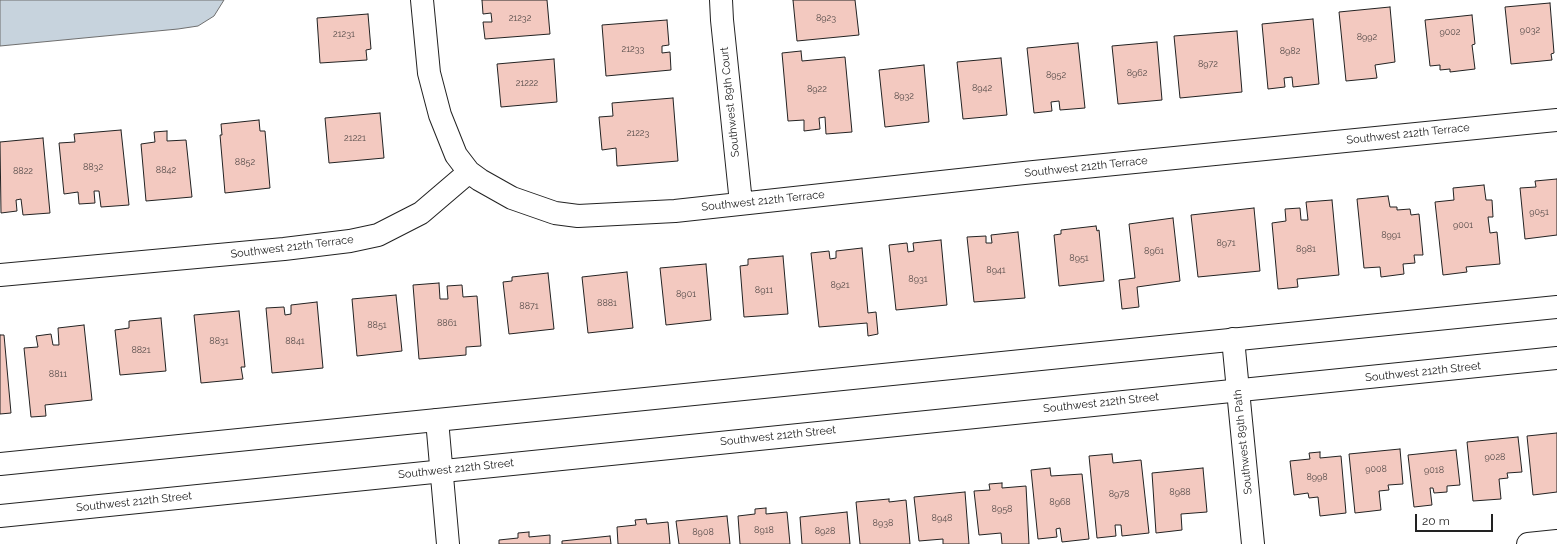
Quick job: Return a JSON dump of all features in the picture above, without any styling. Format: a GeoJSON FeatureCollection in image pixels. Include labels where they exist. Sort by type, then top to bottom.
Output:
{"type":"FeatureCollection","features":[{"type":"Feature","properties":{"kind":"street"},"geometry":{"type":"LineString","coordinates":[[422,0],[429,72],[434,93],[447,135],[456,155],[469,172]]}},
{"type":"Feature","properties":{"kind":"street","name":"Southwest 89th Court"},"geometry":{"type":"LineString","coordinates":[[721,0],[740,203]]}},
{"type":"Feature","properties":{"kind":"street","name":"Southwest 212th Terrace"},"geometry":{"type":"LineString","coordinates":[[0,275],[277,250],[350,241],[378,235],[421,213],[469,172],[497,190],[533,206],[555,213],[578,216],[637,214],[1024,173],[1557,120]]}},
{"type":"Feature","properties":{"kind":"street"},"geometry":{"type":"LineString","coordinates":[[0,464],[1557,307]]}},
{"type":"Feature","properties":{"kind":"street","name":"Southwest 89th Path"},"geometry":{"type":"LineString","coordinates":[[1232,339],[1253,544]]}},
{"type":"Feature","properties":{"kind":"street","name":"Southwest 212th Street"},"geometry":{"type":"LineString","coordinates":[[0,516],[1238,389],[1557,358]]}},
{"type":"Feature","properties":{"kind":"street"},"geometry":{"type":"LineString","coordinates":[[437,420],[448,544]]}},
{"type":"Feature","properties":{"kind":"street"},"geometry":{"type":"LineString","coordinates":[[1528,544],[1557,541]]}},
{"type":"Feature","properties":{"kind":"shaded area"},"geometry":{"type":"Polygon","coordinates":[[[0,0],[224,0],[214,16],[198,26],[0,46],[0,0]]]}},
{"type":"Feature","properties":{"kind":"building"},"geometry":{"type":"Polygon","coordinates":[[[482,0],[547,0],[550,34],[485,39],[483,22],[492,22],[491,13],[483,14],[482,0]]]}},
{"type":"Feature","properties":{"kind":"building"},"geometry":{"type":"Polygon","coordinates":[[[793,0],[855,0],[859,35],[797,41],[793,0]]]}},
{"type":"Feature","properties":{"kind":"building"},"geometry":{"type":"Polygon","coordinates":[[[1550,3],[1554,53],[1551,54],[1552,60],[1511,64],[1505,7],[1550,3]]]}},
{"type":"Feature","properties":{"kind":"building"},"geometry":{"type":"Polygon","coordinates":[[[1390,7],[1395,62],[1375,65],[1377,78],[1346,81],[1339,12],[1390,7]]]}},
{"type":"Feature","properties":{"kind":"building"},"geometry":{"type":"Polygon","coordinates":[[[368,14],[371,49],[366,50],[367,60],[320,63],[317,18],[368,14]]]}},
{"type":"Feature","properties":{"kind":"building"},"geometry":{"type":"Polygon","coordinates":[[[1472,15],[1475,44],[1472,45],[1475,69],[1450,72],[1450,69],[1440,70],[1440,65],[1430,66],[1425,20],[1472,15]]]}},
{"type":"Feature","properties":{"kind":"building"},"geometry":{"type":"Polygon","coordinates":[[[1313,19],[1319,84],[1293,87],[1292,77],[1284,78],[1285,87],[1268,89],[1262,24],[1313,19]]]}},
{"type":"Feature","properties":{"kind":"building"},"geometry":{"type":"Polygon","coordinates":[[[667,20],[669,45],[662,46],[662,53],[670,52],[671,70],[606,76],[602,25],[667,20]]]}},
{"type":"Feature","properties":{"kind":"building"},"geometry":{"type":"Polygon","coordinates":[[[1237,31],[1242,92],[1180,98],[1174,36],[1237,31]]]}},
{"type":"Feature","properties":{"kind":"building"},"geometry":{"type":"Polygon","coordinates":[[[1157,42],[1162,100],[1118,104],[1112,46],[1157,42]]]}},
{"type":"Feature","properties":{"kind":"building"},"geometry":{"type":"Polygon","coordinates":[[[1078,43],[1085,108],[1060,110],[1059,101],[1051,102],[1052,111],[1034,113],[1027,48],[1078,43]]]}},
{"type":"Feature","properties":{"kind":"building"},"geometry":{"type":"Polygon","coordinates":[[[801,51],[802,61],[845,57],[852,132],[826,134],[825,117],[819,118],[820,129],[804,131],[804,120],[788,121],[782,53],[801,51]]]}},
{"type":"Feature","properties":{"kind":"building"},"geometry":{"type":"Polygon","coordinates":[[[1001,58],[1007,115],[963,119],[957,62],[1001,58]]]}},
{"type":"Feature","properties":{"kind":"building"},"geometry":{"type":"Polygon","coordinates":[[[554,59],[557,102],[501,107],[497,64],[554,59]]]}},
{"type":"Feature","properties":{"kind":"building"},"geometry":{"type":"Polygon","coordinates":[[[924,65],[929,122],[885,127],[879,70],[924,65]]]}},
{"type":"Feature","properties":{"kind":"building"},"geometry":{"type":"Polygon","coordinates":[[[673,98],[678,161],[617,166],[616,148],[602,150],[599,117],[613,116],[612,103],[673,98]]]}},
{"type":"Feature","properties":{"kind":"building"},"geometry":{"type":"Polygon","coordinates":[[[380,113],[384,158],[329,163],[325,118],[380,113]]]}},
{"type":"Feature","properties":{"kind":"building"},"geometry":{"type":"Polygon","coordinates":[[[259,120],[260,131],[265,131],[270,188],[225,193],[220,135],[222,135],[221,124],[259,120]]]}},
{"type":"Feature","properties":{"kind":"building"},"geometry":{"type":"Polygon","coordinates":[[[121,130],[129,205],[101,207],[99,191],[94,191],[95,203],[79,204],[78,192],[64,194],[59,143],[75,142],[74,134],[121,130]]]}},
{"type":"Feature","properties":{"kind":"building"},"geometry":{"type":"Polygon","coordinates":[[[167,131],[167,141],[186,140],[192,197],[146,201],[141,144],[155,142],[154,132],[167,131]]]}},
{"type":"Feature","properties":{"kind":"building"},"geometry":{"type":"Polygon","coordinates":[[[43,138],[50,213],[23,215],[21,199],[16,200],[17,211],[1,213],[0,142],[43,138]]]}},
{"type":"Feature","properties":{"kind":"building"},"geometry":{"type":"Polygon","coordinates":[[[1557,179],[1557,235],[1525,239],[1520,188],[1536,187],[1535,181],[1557,179]]]}},
{"type":"Feature","properties":{"kind":"building"},"geometry":{"type":"Polygon","coordinates":[[[1484,185],[1486,200],[1492,200],[1493,217],[1488,217],[1490,233],[1497,232],[1500,264],[1466,267],[1467,272],[1443,275],[1435,202],[1454,200],[1453,188],[1484,185]]]}},
{"type":"Feature","properties":{"kind":"building"},"geometry":{"type":"Polygon","coordinates":[[[1388,196],[1390,207],[1397,207],[1397,210],[1410,209],[1411,215],[1419,214],[1423,255],[1414,255],[1415,263],[1403,264],[1404,274],[1381,277],[1380,267],[1364,268],[1357,199],[1388,196]]]}},
{"type":"Feature","properties":{"kind":"building"},"geometry":{"type":"Polygon","coordinates":[[[1332,200],[1339,275],[1297,279],[1298,287],[1278,289],[1272,223],[1286,221],[1285,209],[1300,208],[1301,220],[1308,220],[1306,202],[1332,200]]]}},
{"type":"Feature","properties":{"kind":"building"},"geometry":{"type":"Polygon","coordinates":[[[1254,208],[1260,271],[1198,277],[1191,215],[1254,208]]]}},
{"type":"Feature","properties":{"kind":"building"},"geometry":{"type":"Polygon","coordinates":[[[1173,218],[1180,281],[1137,287],[1139,307],[1122,309],[1119,280],[1135,278],[1129,224],[1173,218]]]}},
{"type":"Feature","properties":{"kind":"building"},"geometry":{"type":"Polygon","coordinates":[[[1096,226],[1097,231],[1099,230],[1104,281],[1059,286],[1054,235],[1061,234],[1061,230],[1096,226]]]}},
{"type":"Feature","properties":{"kind":"building"},"geometry":{"type":"Polygon","coordinates":[[[1018,232],[1025,298],[974,302],[967,237],[986,236],[986,243],[992,243],[991,235],[1018,232]]]}},
{"type":"Feature","properties":{"kind":"building"},"geometry":{"type":"Polygon","coordinates":[[[941,240],[947,305],[896,310],[889,245],[907,243],[908,252],[914,251],[913,243],[941,240]]]}},
{"type":"Feature","properties":{"kind":"building"},"geometry":{"type":"Polygon","coordinates":[[[862,248],[868,313],[876,312],[878,334],[868,336],[867,323],[819,327],[811,253],[829,251],[830,259],[836,258],[836,251],[862,248]]]}},
{"type":"Feature","properties":{"kind":"building"},"geometry":{"type":"Polygon","coordinates":[[[783,256],[788,314],[744,317],[740,266],[748,265],[748,259],[783,256]]]}},
{"type":"Feature","properties":{"kind":"building"},"geometry":{"type":"Polygon","coordinates":[[[706,264],[711,320],[666,325],[660,268],[706,264]]]}},
{"type":"Feature","properties":{"kind":"building"},"geometry":{"type":"Polygon","coordinates":[[[627,272],[633,328],[588,333],[582,277],[627,272]]]}},
{"type":"Feature","properties":{"kind":"building"},"geometry":{"type":"Polygon","coordinates":[[[548,273],[554,329],[509,334],[503,282],[512,281],[512,277],[548,273]]]}},
{"type":"Feature","properties":{"kind":"building"},"geometry":{"type":"Polygon","coordinates":[[[439,283],[440,299],[448,299],[447,286],[462,285],[463,297],[477,296],[481,346],[466,347],[466,355],[419,359],[413,285],[439,283]]]}},
{"type":"Feature","properties":{"kind":"building"},"geometry":{"type":"Polygon","coordinates":[[[396,295],[402,351],[357,356],[352,299],[396,295]]]}},
{"type":"Feature","properties":{"kind":"building"},"geometry":{"type":"Polygon","coordinates":[[[317,302],[323,368],[272,373],[266,308],[284,307],[285,315],[291,314],[291,305],[317,302]]]}},
{"type":"Feature","properties":{"kind":"building"},"geometry":{"type":"Polygon","coordinates":[[[239,311],[245,367],[241,367],[243,379],[201,383],[194,315],[239,311]]]}},
{"type":"Feature","properties":{"kind":"building"},"geometry":{"type":"Polygon","coordinates":[[[161,318],[166,371],[120,375],[115,330],[129,328],[129,321],[161,318]]]}},
{"type":"Feature","properties":{"kind":"building"},"geometry":{"type":"Polygon","coordinates":[[[84,325],[92,400],[45,405],[46,416],[31,417],[24,348],[38,347],[36,336],[51,334],[53,345],[59,345],[58,328],[84,325]]]}},
{"type":"Feature","properties":{"kind":"building"},"geometry":{"type":"Polygon","coordinates":[[[0,335],[4,335],[11,413],[0,414],[0,335]]]}},
{"type":"Feature","properties":{"kind":"building"},"geometry":{"type":"Polygon","coordinates":[[[1557,433],[1557,492],[1533,495],[1527,436],[1557,433]]]}},
{"type":"Feature","properties":{"kind":"building"},"geometry":{"type":"Polygon","coordinates":[[[1518,437],[1522,472],[1507,473],[1508,478],[1499,479],[1501,499],[1473,501],[1467,442],[1518,437]]]}},
{"type":"Feature","properties":{"kind":"building"},"geometry":{"type":"Polygon","coordinates":[[[1400,449],[1403,484],[1388,485],[1389,490],[1379,491],[1381,510],[1355,513],[1349,454],[1400,449]]]}},
{"type":"Feature","properties":{"kind":"building"},"geometry":{"type":"Polygon","coordinates":[[[1456,450],[1460,485],[1447,486],[1447,492],[1434,493],[1433,488],[1430,488],[1432,505],[1414,507],[1408,455],[1456,450]]]}},
{"type":"Feature","properties":{"kind":"building"},"geometry":{"type":"Polygon","coordinates":[[[1320,452],[1320,458],[1341,456],[1346,513],[1320,516],[1318,497],[1309,498],[1308,493],[1294,495],[1290,461],[1310,459],[1309,453],[1320,452]]]}},
{"type":"Feature","properties":{"kind":"building"},"geometry":{"type":"Polygon","coordinates":[[[1112,454],[1113,463],[1141,460],[1149,533],[1122,536],[1121,525],[1115,525],[1116,536],[1097,538],[1089,456],[1112,454]]]}},
{"type":"Feature","properties":{"kind":"building"},"geometry":{"type":"Polygon","coordinates":[[[1050,468],[1051,476],[1082,474],[1089,539],[1062,542],[1060,528],[1056,529],[1057,537],[1038,539],[1031,470],[1050,468]]]}},
{"type":"Feature","properties":{"kind":"building"},"geometry":{"type":"Polygon","coordinates":[[[1203,468],[1207,512],[1181,514],[1182,530],[1156,533],[1152,473],[1203,468]]]}},
{"type":"Feature","properties":{"kind":"building"},"geometry":{"type":"Polygon","coordinates":[[[1002,483],[1002,488],[1026,486],[1029,544],[1002,544],[1001,533],[979,535],[974,491],[990,490],[989,484],[1002,483]]]}},
{"type":"Feature","properties":{"kind":"building"},"geometry":{"type":"Polygon","coordinates":[[[965,492],[969,544],[943,544],[943,539],[919,541],[914,497],[965,492]]]}},
{"type":"Feature","properties":{"kind":"building"},"geometry":{"type":"Polygon","coordinates":[[[889,499],[889,502],[906,500],[910,544],[860,544],[856,502],[889,499]]]}},
{"type":"Feature","properties":{"kind":"building"},"geometry":{"type":"Polygon","coordinates":[[[766,508],[766,514],[787,512],[790,544],[740,544],[738,516],[755,514],[755,509],[766,508]]]}},
{"type":"Feature","properties":{"kind":"building"},"geometry":{"type":"Polygon","coordinates":[[[847,512],[850,544],[802,544],[800,517],[847,512]]]}},
{"type":"Feature","properties":{"kind":"building"},"geometry":{"type":"Polygon","coordinates":[[[727,516],[730,544],[679,544],[676,521],[727,516]]]}},
{"type":"Feature","properties":{"kind":"building"},"geometry":{"type":"Polygon","coordinates":[[[646,519],[647,524],[668,522],[670,544],[618,544],[617,527],[636,525],[635,520],[646,519]]]}},
{"type":"Feature","properties":{"kind":"building"},"geometry":{"type":"Polygon","coordinates":[[[529,532],[529,537],[550,535],[550,544],[499,544],[499,540],[518,538],[518,533],[529,532]]]}},
{"type":"Feature","properties":{"kind":"building"},"geometry":{"type":"Polygon","coordinates":[[[610,536],[611,544],[562,544],[562,541],[610,536]]]}}]}
